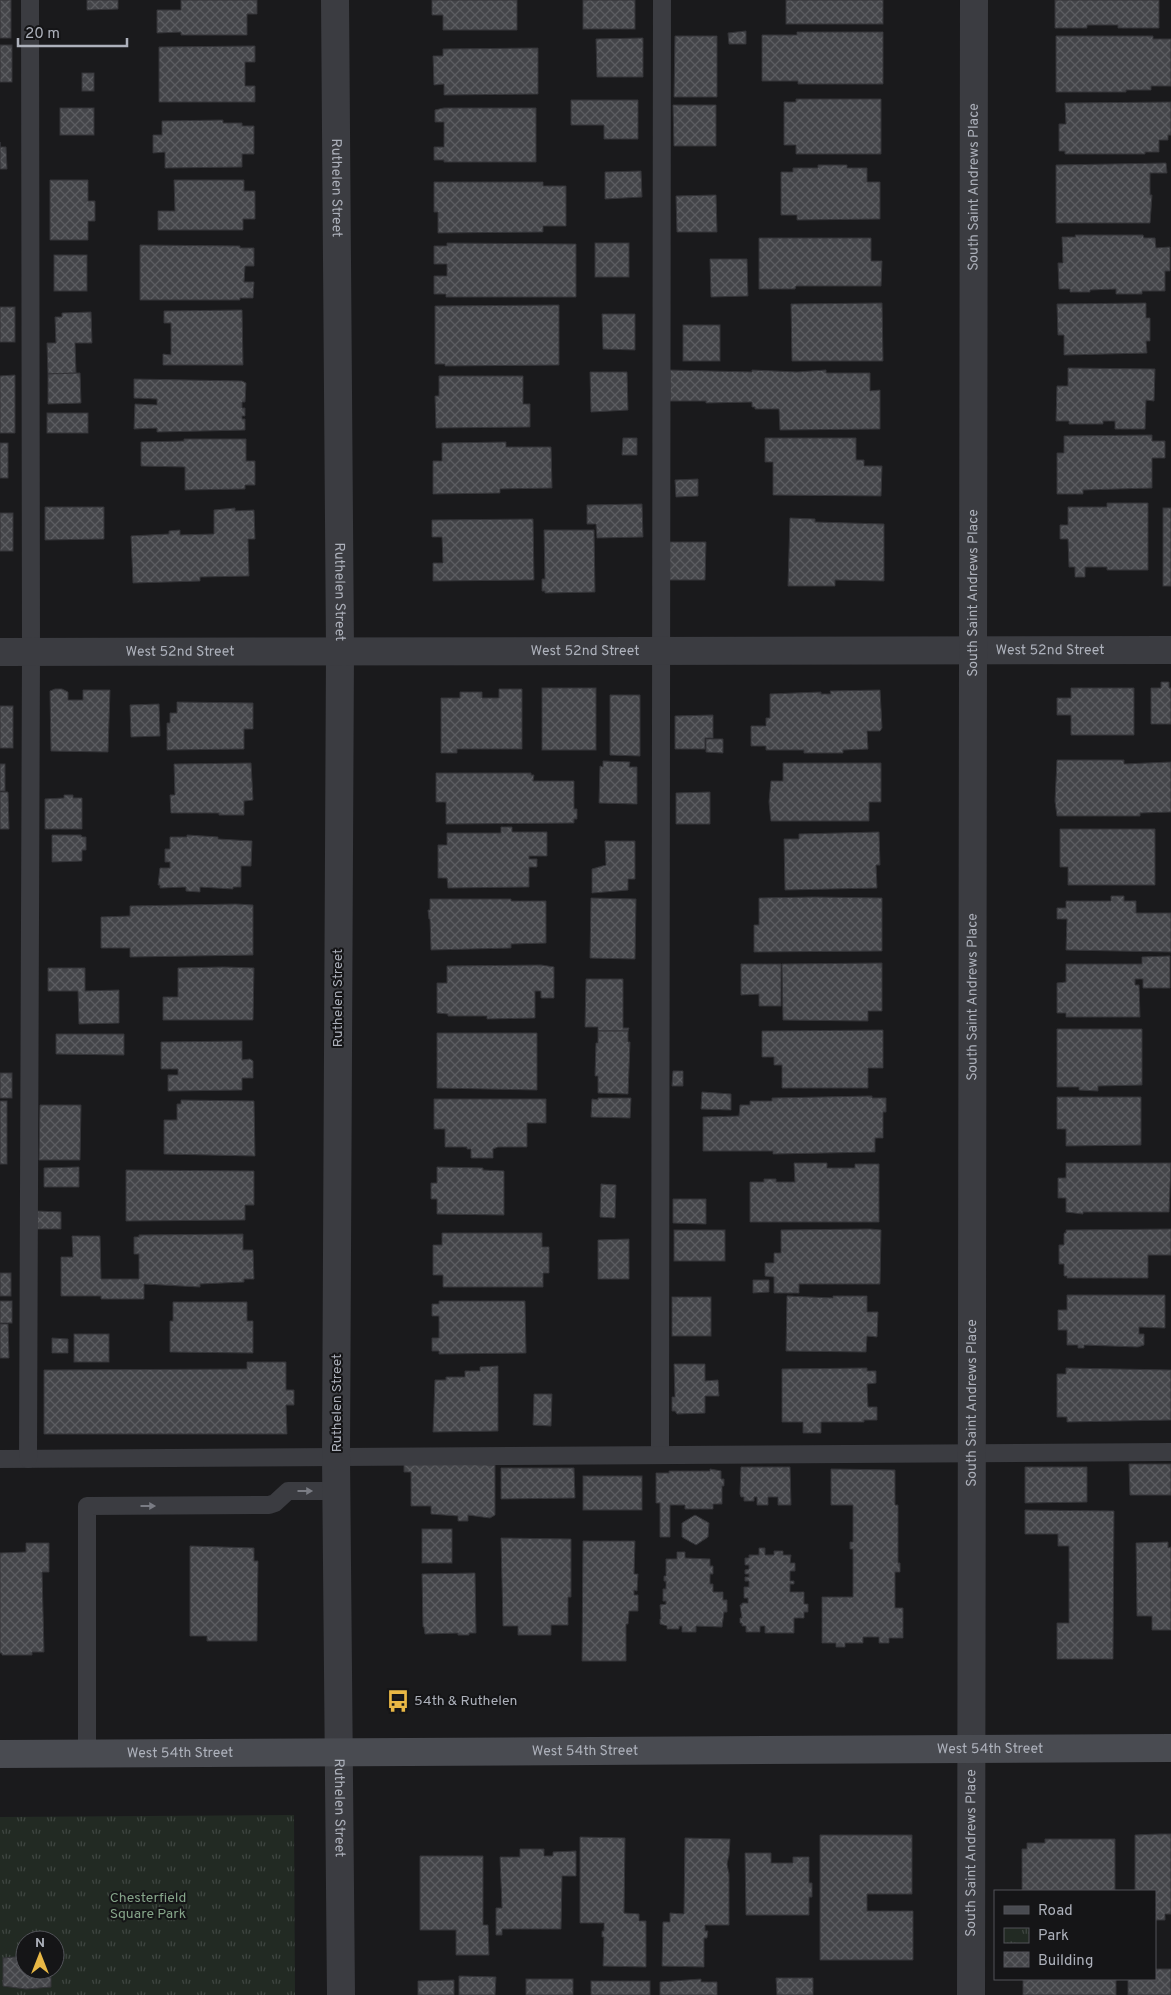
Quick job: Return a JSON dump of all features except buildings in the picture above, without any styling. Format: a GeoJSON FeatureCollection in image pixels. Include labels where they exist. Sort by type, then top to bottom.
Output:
{"type":"FeatureCollection","features":[{"type":"Feature","properties":{"kind":"street","name":"Ruthelen Street"},"geometry":{"type":"LineString","coordinates":[[335,0],[340,651],[336,1456],[341,1995]]}},
{"type":"Feature","properties":{"kind":"street","name":"South Saint Andrews Place"},"geometry":{"type":"LineString","coordinates":[[971,1995],[974,0]]}},
{"type":"Feature","properties":{"kind":"street","name":"West 52nd Street"},"geometry":{"type":"LineString","coordinates":[[0,652],[1171,650]]}},
{"type":"Feature","properties":{"kind":"street","name":"West 54th Street"},"geometry":{"type":"LineString","coordinates":[[0,1754],[1171,1748]]}},
{"type":"Feature","properties":{"kind":"lane"},"geometry":{"type":"LineString","coordinates":[[28,1458],[31,652],[30,0]]}},
{"type":"Feature","properties":{"kind":"lane"},"geometry":{"type":"LineString","coordinates":[[660,1455],[662,0]]}},
{"type":"Feature","properties":{"kind":"lane"},"geometry":{"type":"LineString","coordinates":[[0,1459],[1171,1452]]}},
{"type":"Feature","properties":{"kind":"lane"},"geometry":{"type":"LineString","coordinates":[[87,1753],[87,1506],[269,1505],[275,1503],[288,1491],[337,1491]]}},
{"type":"Feature","properties":{"kind":"green space","name":"Chesterfield Square Park"},"geometry":{"type":"Polygon","coordinates":[[[294,1815],[295,1995],[0,1995],[0,1817],[294,1815]]]}},
{"type":"Feature","properties":{"kind":"place","name":"54th & Ruthelen"},"geometry":{"type":"Point","coordinates":[398,1701]}}]}
